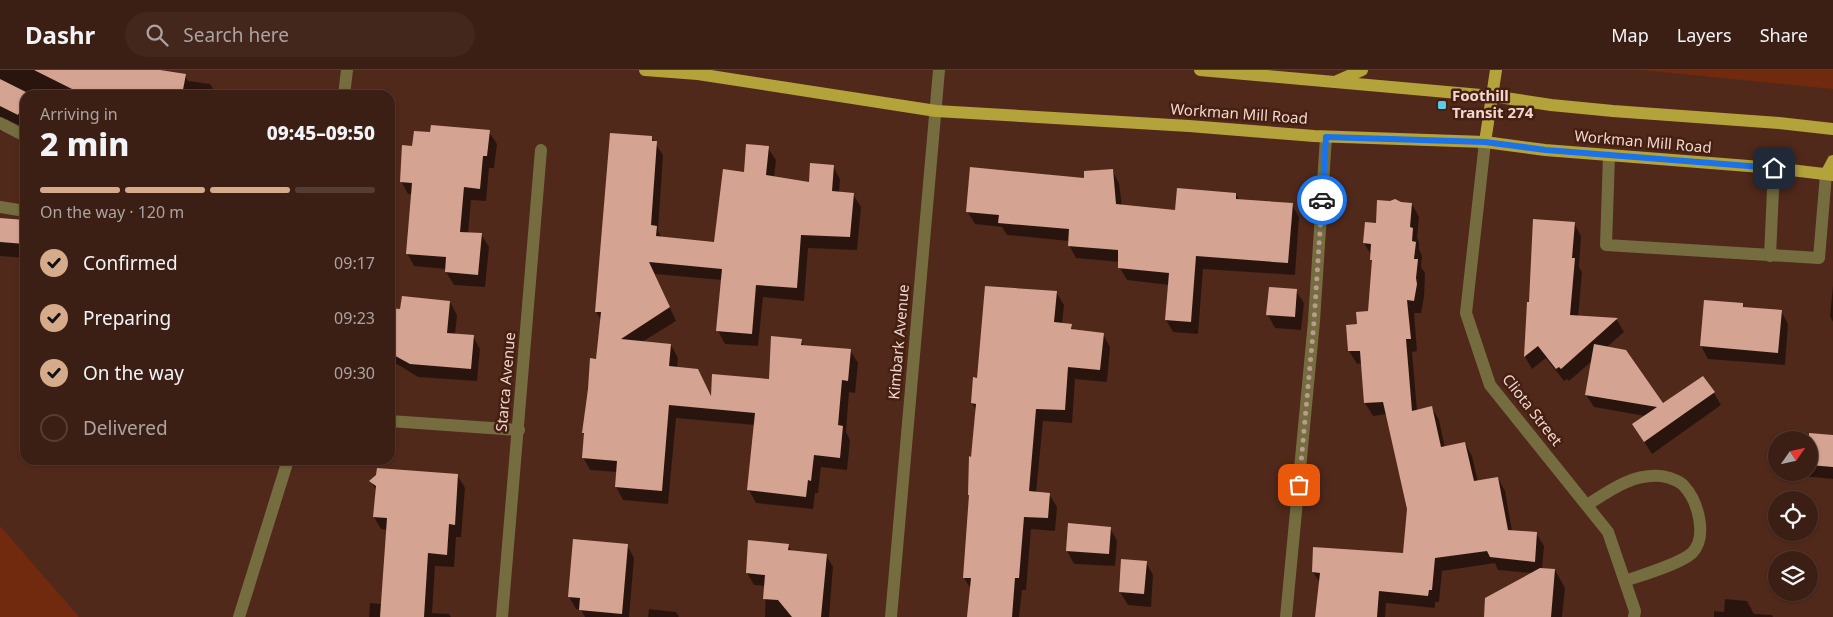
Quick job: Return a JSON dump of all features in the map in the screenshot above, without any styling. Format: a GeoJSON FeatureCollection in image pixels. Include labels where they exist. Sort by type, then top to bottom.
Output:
{"type":"FeatureCollection","features":[{"type":"Feature","properties":{"kind":"main road","name":"Workman Mill Road"},"geometry":{"type":"LineString","coordinates":[[645,70],[698,74],[936,112],[1189,126],[1326,137],[1485,142],[1546,150],[1774,168],[1830,175]]}},
{"type":"Feature","properties":{"kind":"main road","name":"Workman Mill Road"},"geometry":{"type":"LineString","coordinates":[[1200,70],[1492,96],[1595,109],[1779,122],[1833,128]]}},
{"type":"Feature","properties":{"kind":"main road"},"geometry":{"type":"LineString","coordinates":[[1334,83],[1362,70]]}},
{"type":"Feature","properties":{"kind":"main road"},"geometry":{"type":"LineString","coordinates":[[1485,142],[1496,70]]}},
{"type":"Feature","properties":{"kind":"main road"},"geometry":{"type":"LineString","coordinates":[[1830,175],[1833,161]]}},
{"type":"Feature","properties":{"kind":"street"},"geometry":{"type":"LineString","coordinates":[[345,90],[347,70]]}},
{"type":"Feature","properties":{"kind":"street","name":"Kimbark Avenue"},"geometry":{"type":"LineString","coordinates":[[891,617],[939,70]]}},
{"type":"Feature","properties":{"kind":"street"},"geometry":{"type":"LineString","coordinates":[[0,123],[20,133]]}},
{"type":"Feature","properties":{"kind":"street"},"geometry":{"type":"LineString","coordinates":[[1286,617],[1314,322],[1326,137]]}},
{"type":"Feature","properties":{"kind":"street","name":"Cliota Street"},"geometry":{"type":"LineString","coordinates":[[1485,142],[1466,313],[1490,385],[1608,532],[1635,611],[1634,617]]}},
{"type":"Feature","properties":{"kind":"street","name":"Starca Avenue"},"geometry":{"type":"LineString","coordinates":[[502,617],[541,150]]}},
{"type":"Feature","properties":{"kind":"street"},"geometry":{"type":"LineString","coordinates":[[1609,155],[1606,245],[1819,258],[1830,175]]}},
{"type":"Feature","properties":{"kind":"street"},"geometry":{"type":"LineString","coordinates":[[1770,256],[1774,168]]}},
{"type":"Feature","properties":{"kind":"street"},"geometry":{"type":"LineString","coordinates":[[0,207],[20,210]]}},
{"type":"Feature","properties":{"kind":"street"},"geometry":{"type":"LineString","coordinates":[[395,421],[519,430]]}},
{"type":"Feature","properties":{"kind":"street"},"geometry":{"type":"LineString","coordinates":[[239,617],[286,465]]}},
{"type":"Feature","properties":{"kind":"street"},"geometry":{"type":"LineString","coordinates":[[1587,505],[1619,484],[1639,477],[1662,475],[1683,484],[1692,498],[1699,515],[1700,536],[1692,552],[1676,562],[1625,581]]}},
{"type":"Feature","properties":{"kind":"shaded area"},"geometry":{"type":"Polygon","coordinates":[[[1642,70],[1833,70],[1833,89],[1642,70]]]}},
{"type":"Feature","properties":{"kind":"shaded area"},"geometry":{"type":"Polygon","coordinates":[[[0,526],[79,617],[0,617],[0,526]]]}},
{"type":"Feature","properties":{"kind":"building"},"geometry":{"type":"Polygon","coordinates":[[[34,70],[160,70],[186,74],[183,90],[74,90],[34,70]]]}},
{"type":"Feature","properties":{"kind":"building"},"geometry":{"type":"Polygon","coordinates":[[[0,79],[22,90],[20,90],[20,111],[18,115],[0,106],[0,79]]]}},
{"type":"Feature","properties":{"kind":"building"},"geometry":{"type":"Polygon","coordinates":[[[431,125],[490,130],[487,156],[483,156],[480,189],[464,187],[460,232],[482,233],[478,275],[445,272],[446,257],[406,254],[412,183],[400,182],[402,145],[412,146],[414,131],[430,132],[431,125]]]}},
{"type":"Feature","properties":{"kind":"building"},"geometry":{"type":"Polygon","coordinates":[[[610,133],[652,136],[652,141],[657,141],[651,225],[657,226],[656,236],[714,242],[723,169],[744,172],[746,144],[769,146],[766,175],[809,182],[810,163],[834,165],[832,191],[854,193],[850,237],[801,235],[797,288],[756,285],[752,334],[716,331],[722,269],[649,262],[670,307],[621,339],[671,344],[669,366],[698,369],[711,396],[712,374],[769,379],[771,336],[802,339],[801,345],[851,349],[848,381],[842,380],[838,425],[843,426],[840,458],[814,455],[811,481],[808,480],[806,497],[747,490],[755,413],[669,405],[662,491],[615,487],[617,461],[582,458],[584,433],[582,433],[590,358],[596,359],[601,312],[595,312],[610,133]]]}},
{"type":"Feature","properties":{"kind":"building"},"geometry":{"type":"Polygon","coordinates":[[[970,167],[1084,178],[1084,171],[1113,169],[1116,204],[1175,210],[1177,188],[1236,193],[1236,199],[1293,203],[1288,263],[1196,256],[1191,322],[1165,320],[1169,273],[1118,268],[1118,250],[1068,246],[1069,229],[998,223],[999,215],[966,212],[970,167]]]}},
{"type":"Feature","properties":{"kind":"building"},"geometry":{"type":"Polygon","coordinates":[[[1395,199],[1401,202],[1412,203],[1410,227],[1413,228],[1412,241],[1416,242],[1414,259],[1418,259],[1414,301],[1407,300],[1411,339],[1406,339],[1412,411],[1432,406],[1441,447],[1465,442],[1474,481],[1498,477],[1508,530],[1537,532],[1535,562],[1490,557],[1487,551],[1435,558],[1432,590],[1429,590],[1428,596],[1379,591],[1377,617],[1315,617],[1320,573],[1312,572],[1313,547],[1403,553],[1407,509],[1383,402],[1364,403],[1360,351],[1348,351],[1346,325],[1357,324],[1356,312],[1368,311],[1372,260],[1370,260],[1371,244],[1363,243],[1365,222],[1376,223],[1377,200],[1390,201],[1395,199]]]}},
{"type":"Feature","properties":{"kind":"building"},"geometry":{"type":"Polygon","coordinates":[[[0,218],[20,220],[20,244],[0,242],[0,218]]]}},
{"type":"Feature","properties":{"kind":"building"},"geometry":{"type":"Polygon","coordinates":[[[1533,219],[1575,222],[1572,258],[1575,258],[1570,315],[1618,318],[1561,369],[1559,367],[1556,369],[1538,346],[1524,357],[1533,219]]]}},
{"type":"Feature","properties":{"kind":"building"},"geometry":{"type":"Polygon","coordinates":[[[985,286],[1057,291],[1054,322],[1072,324],[1071,329],[1104,333],[1100,370],[1068,367],[1065,410],[1036,409],[1029,491],[1050,493],[1048,518],[1024,517],[1019,578],[1015,578],[1012,617],[967,617],[971,578],[963,578],[969,495],[969,456],[971,457],[976,404],[971,403],[973,377],[977,378],[985,286]]]}},
{"type":"Feature","properties":{"kind":"building"},"geometry":{"type":"Polygon","coordinates":[[[1269,287],[1297,289],[1295,317],[1266,315],[1269,287]]]}},
{"type":"Feature","properties":{"kind":"building"},"geometry":{"type":"Polygon","coordinates":[[[402,296],[450,301],[447,333],[474,335],[471,369],[410,364],[395,356],[395,308],[400,309],[402,296]]]}},
{"type":"Feature","properties":{"kind":"building"},"geometry":{"type":"Polygon","coordinates":[[[1704,300],[1743,303],[1743,307],[1782,310],[1778,353],[1700,346],[1704,300]]]}},
{"type":"Feature","properties":{"kind":"building"},"geometry":{"type":"Polygon","coordinates":[[[1594,344],[1626,350],[1663,403],[1703,376],[1715,392],[1644,442],[1632,424],[1657,407],[1585,395],[1594,344]]]}},
{"type":"Feature","properties":{"kind":"building"},"geometry":{"type":"Polygon","coordinates":[[[1818,434],[1833,435],[1833,467],[1818,466],[1818,434]]]}},
{"type":"Feature","properties":{"kind":"building"},"geometry":{"type":"Polygon","coordinates":[[[377,468],[458,474],[455,525],[449,524],[447,555],[428,553],[424,617],[380,617],[387,518],[373,517],[376,486],[369,481],[376,475],[377,468]]]}},
{"type":"Feature","properties":{"kind":"building"},"geometry":{"type":"Polygon","coordinates":[[[1068,523],[1111,527],[1109,554],[1066,551],[1068,523]]]}},
{"type":"Feature","properties":{"kind":"building"},"geometry":{"type":"Polygon","coordinates":[[[573,539],[628,544],[622,614],[579,610],[580,598],[568,597],[573,539]]]}},
{"type":"Feature","properties":{"kind":"building"},"geometry":{"type":"Polygon","coordinates":[[[748,540],[789,544],[788,550],[827,554],[821,617],[792,617],[778,600],[763,599],[765,575],[746,573],[748,540]]]}},
{"type":"Feature","properties":{"kind":"building"},"geometry":{"type":"Polygon","coordinates":[[[1121,559],[1147,561],[1144,594],[1119,592],[1121,559]]]}},
{"type":"Feature","properties":{"kind":"building"},"geometry":{"type":"Polygon","coordinates":[[[1540,568],[1555,569],[1551,617],[1484,617],[1485,598],[1540,568]]]}},
{"type":"Feature","properties":{"kind":"way so far"},"geometry":{"type":"LineString","coordinates":[[1299,485],[1314,322],[1322,200]]}},
{"type":"Feature","properties":{"kind":"place","name":"Foothill Transit 274"},"geometry":{"type":"Point","coordinates":[1442,105]}},
{"type":"Feature","properties":{"kind":"route"},"geometry":{"type":"LineString","coordinates":[[1322,200],[1326,137],[1485,142],[1546,150],[1774,168]]}}]}
